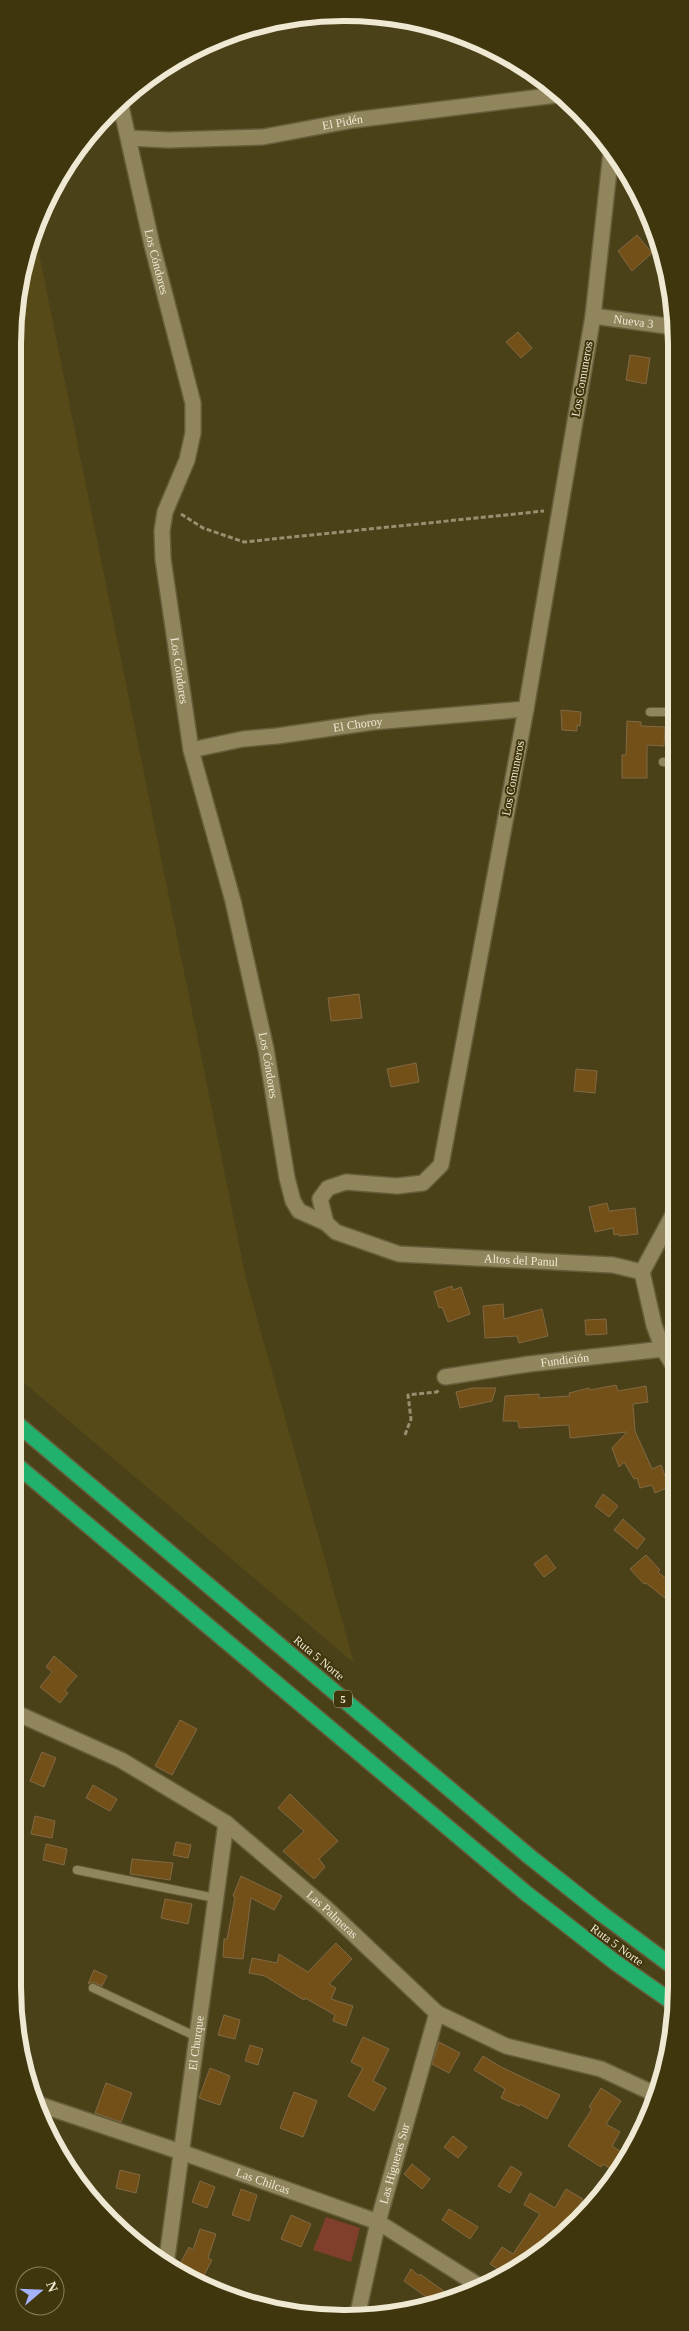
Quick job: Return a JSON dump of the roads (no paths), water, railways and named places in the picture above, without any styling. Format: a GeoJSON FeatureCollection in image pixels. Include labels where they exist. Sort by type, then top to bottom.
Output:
{"type":"FeatureCollection","features":[{"type":"Feature","properties":{"kind":"highway","name":"Ruta 5 Norte"},"geometry":{"type":"LineString","coordinates":[[21,1427],[530,1857],[668,1963]]}},
{"type":"Feature","properties":{"kind":"highway","name":"Ruta 5 Norte"},"geometry":{"type":"LineString","coordinates":[[21,1469],[527,1894],[616,1963],[667,1999]]}},
{"type":"Feature","properties":{"kind":"street","name":"El Pidén"},"geometry":{"type":"LineString","coordinates":[[129,138],[168,140],[263,137],[354,120],[551,96]]}},
{"type":"Feature","properties":{"kind":"street","name":"Los Cóndores"},"geometry":{"type":"LineString","coordinates":[[122,110],[152,245],[193,403],[193,433],[188,460],[169,503],[162,531],[163,560],[191,750],[234,901],[266,1050],[287,1178],[293,1201],[299,1210],[326,1223]]}},
{"type":"Feature","properties":{"kind":"street","name":"Los Comuneros"},"geometry":{"type":"LineString","coordinates":[[326,1223],[320,1200],[328,1188],[346,1182],[396,1186],[423,1183],[441,1166],[526,710],[593,316],[610,161]]}},
{"type":"Feature","properties":{"kind":"street","name":"Nueva 3"},"geometry":{"type":"LineString","coordinates":[[593,316],[667,326]]}},
{"type":"Feature","properties":{"kind":"street","name":"El Choroy"},"geometry":{"type":"LineString","coordinates":[[191,750],[243,739],[373,722],[526,710]]}},
{"type":"Feature","properties":{"kind":"street","name":"Altos del Panul"},"geometry":{"type":"LineString","coordinates":[[326,1223],[336,1232],[400,1254],[613,1265],[642,1272]]}},
{"type":"Feature","properties":{"kind":"street"},"geometry":{"type":"LineString","coordinates":[[668,1224],[642,1272],[654,1324],[663,1349],[668,1356]]}},
{"type":"Feature","properties":{"kind":"street","name":"Fundición"},"geometry":{"type":"LineString","coordinates":[[445,1377],[528,1364],[663,1349]]}},
{"type":"Feature","properties":{"kind":"street","name":"Las Palmeras"},"geometry":{"type":"LineString","coordinates":[[21,1715],[122,1760],[226,1823],[326,1908],[437,2013],[506,2046],[601,2068],[650,2092]]}},
{"type":"Feature","properties":{"kind":"street","name":"El Churque"},"geometry":{"type":"LineString","coordinates":[[167,2256],[226,1823]]}},
{"type":"Feature","properties":{"kind":"street","name":"Las Higueras Sur"},"geometry":{"type":"LineString","coordinates":[[359,2309],[378,2222],[437,2013]]}},
{"type":"Feature","properties":{"kind":"street","name":"Las Chilcas"},"geometry":{"type":"LineString","coordinates":[[45,2107],[181,2152],[378,2222],[473,2283]]}},
{"type":"Feature","properties":{"kind":"lane"},"geometry":{"type":"LineString","coordinates":[[650,712],[668,712]]}},
{"type":"Feature","properties":{"kind":"lane"},"geometry":{"type":"LineString","coordinates":[[663,762],[668,762]]}},
{"type":"Feature","properties":{"kind":"lane"},"geometry":{"type":"LineString","coordinates":[[77,1870],[215,1898]]}},
{"type":"Feature","properties":{"kind":"lane"},"geometry":{"type":"LineString","coordinates":[[93,1988],[197,2037]]}}]}
